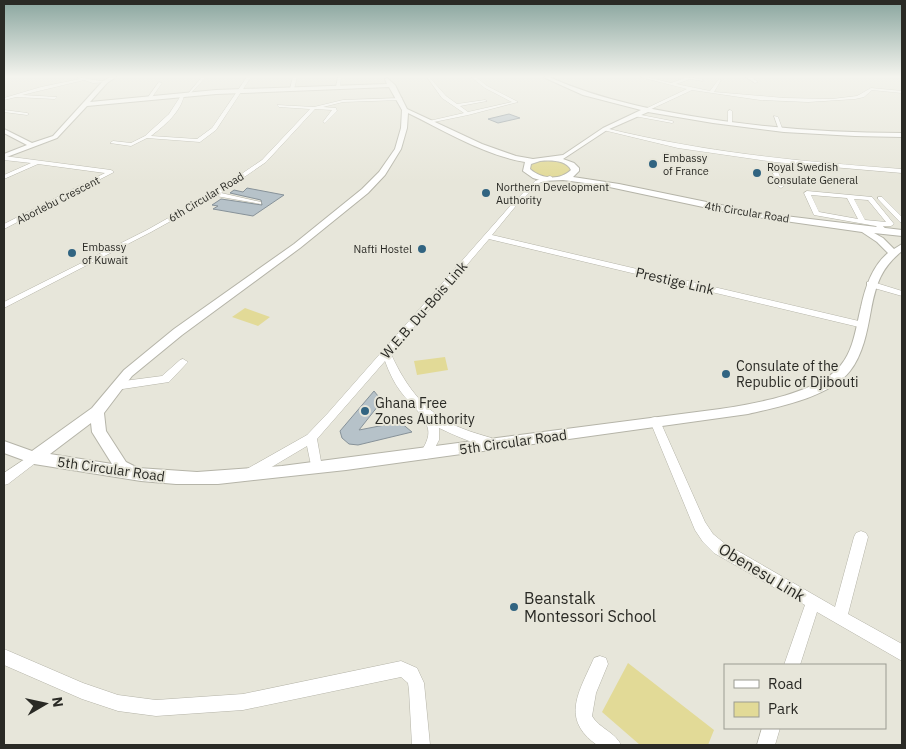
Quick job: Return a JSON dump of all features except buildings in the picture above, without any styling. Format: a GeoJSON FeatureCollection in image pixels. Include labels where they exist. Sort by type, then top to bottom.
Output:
{"type":"FeatureCollection","features":[{"type":"Feature","properties":{"kind":"street"},"geometry":{"type":"LineString","coordinates":[[12,112],[28,114]]}},
{"type":"Feature","properties":{"kind":"street"},"geometry":{"type":"LineString","coordinates":[[4,157],[55,137],[79,112]]}},
{"type":"Feature","properties":{"kind":"street"},"geometry":{"type":"LineString","coordinates":[[113,142],[132,144],[148,137],[172,112]]}},
{"type":"Feature","properties":{"kind":"street"},"geometry":{"type":"LineString","coordinates":[[148,137],[198,141],[214,129],[226,112]]}},
{"type":"Feature","properties":{"kind":"street","name":"6th Circular Road"},"geometry":{"type":"LineString","coordinates":[[4,305],[149,231],[215,194],[264,161],[310,112]]}},
{"type":"Feature","properties":{"kind":"street"},"geometry":{"type":"LineString","coordinates":[[325,122],[334,112]]}},
{"type":"Feature","properties":{"kind":"street","name":"5th Circular Road"},"geometry":{"type":"LineString","coordinates":[[34,458],[97,412],[116,386],[178,332],[302,242],[365,191],[382,173],[398,149],[404,128],[405,112]]}},
{"type":"Feature","properties":{"kind":"street"},"geometry":{"type":"LineString","coordinates":[[409,112],[462,137],[515,158],[532,161],[566,159],[605,130],[643,112]]}},
{"type":"Feature","properties":{"kind":"street"},"geometry":{"type":"LineString","coordinates":[[431,122],[477,112]]}},
{"type":"Feature","properties":{"kind":"street"},"geometry":{"type":"LineString","coordinates":[[659,112],[730,124],[781,130],[832,134],[902,135]]}},
{"type":"Feature","properties":{"kind":"street"},"geometry":{"type":"LineString","coordinates":[[730,112],[730,124]]}},
{"type":"Feature","properties":{"kind":"street"},"geometry":{"type":"LineString","coordinates":[[636,115],[672,122]]}},
{"type":"Feature","properties":{"kind":"street"},"geometry":{"type":"LineString","coordinates":[[776,117],[781,130]]}},
{"type":"Feature","properties":{"kind":"street"},"geometry":{"type":"LineString","coordinates":[[605,130],[676,147],[770,159],[902,170]]}},
{"type":"Feature","properties":{"kind":"street"},"geometry":{"type":"LineString","coordinates":[[4,131],[33,146]]}},
{"type":"Feature","properties":{"kind":"street"},"geometry":{"type":"LineString","coordinates":[[4,157],[38,162]]}},
{"type":"Feature","properties":{"kind":"street"},"geometry":{"type":"LineString","coordinates":[[515,158],[526,166],[528,172],[535,178],[563,178],[574,174],[575,168],[566,159]]}},
{"type":"Feature","properties":{"kind":"street"},"geometry":{"type":"LineString","coordinates":[[770,159],[781,186]]}},
{"type":"Feature","properties":{"kind":"street"},"geometry":{"type":"LineString","coordinates":[[526,166],[532,161]]}},
{"type":"Feature","properties":{"kind":"street"},"geometry":{"type":"LineString","coordinates":[[4,177],[38,162]]}},
{"type":"Feature","properties":{"kind":"street","name":"Aborlebu Crescent"},"geometry":{"type":"LineString","coordinates":[[4,227],[111,172],[38,162]]}},
{"type":"Feature","properties":{"kind":"street","name":"4th Circular Road"},"geometry":{"type":"LineString","coordinates":[[574,174],[594,181]]}},
{"type":"Feature","properties":{"kind":"street","name":"W.E.B. Du-Bois Link"},"geometry":{"type":"LineString","coordinates":[[248,474],[311,438],[535,178]]}},
{"type":"Feature","properties":{"kind":"street","name":"4th Circular Road"},"geometry":{"type":"LineString","coordinates":[[563,178],[594,181],[719,208],[862,225],[884,232],[902,234]]}},
{"type":"Feature","properties":{"kind":"street"},"geometry":{"type":"LineString","coordinates":[[807,193],[871,199],[891,224],[862,225],[816,214],[807,193]]}},
{"type":"Feature","properties":{"kind":"street"},"geometry":{"type":"LineString","coordinates":[[215,194],[258,204]]}},
{"type":"Feature","properties":{"kind":"street"},"geometry":{"type":"LineString","coordinates":[[849,196],[862,225],[880,240],[897,249]]}},
{"type":"Feature","properties":{"kind":"street"},"geometry":{"type":"LineString","coordinates":[[880,198],[902,221]]}},
{"type":"Feature","properties":{"kind":"street"},"geometry":{"type":"LineString","coordinates":[[878,224],[884,232]]}},
{"type":"Feature","properties":{"kind":"street","name":"Prestige Link"},"geometry":{"type":"LineString","coordinates":[[487,236],[863,326]]}},
{"type":"Feature","properties":{"kind":"street","name":"5th Circular Road"},"geometry":{"type":"LineString","coordinates":[[4,447],[34,458],[139,474],[191,478],[248,474],[426,454],[755,407],[780,401],[829,382],[847,366],[863,326],[870,284],[884,259],[897,249]]}},
{"type":"Feature","properties":{"kind":"street"},"geometry":{"type":"LineString","coordinates":[[870,284],[902,294]]}},
{"type":"Feature","properties":{"kind":"street"},"geometry":{"type":"LineString","coordinates":[[386,353],[401,386],[430,418],[458,433],[500,444]]}},
{"type":"Feature","properties":{"kind":"street"},"geometry":{"type":"LineString","coordinates":[[116,386],[165,379],[183,362]]}},
{"type":"Feature","properties":{"kind":"street"},"geometry":{"type":"LineString","coordinates":[[97,412],[99,432],[114,457],[121,466],[139,474]]}},
{"type":"Feature","properties":{"kind":"street"},"geometry":{"type":"LineString","coordinates":[[426,454],[435,437],[430,418]]}},
{"type":"Feature","properties":{"kind":"street","name":"Obenesu Link"},"geometry":{"type":"LineString","coordinates":[[655,422],[700,526],[708,538],[719,548],[902,653]]}},
{"type":"Feature","properties":{"kind":"street"},"geometry":{"type":"LineString","coordinates":[[311,438],[316,467]]}},
{"type":"Feature","properties":{"kind":"street"},"geometry":{"type":"LineString","coordinates":[[4,480],[34,458]]}},
{"type":"Feature","properties":{"kind":"street"},"geometry":{"type":"LineString","coordinates":[[840,617],[861,537]]}},
{"type":"Feature","properties":{"kind":"street"},"geometry":{"type":"LineString","coordinates":[[792,664],[813,602]]}},
{"type":"Feature","properties":{"kind":"street"},"geometry":{"type":"LineString","coordinates":[[5,660],[82,691],[118,703],[156,708],[243,702],[398,669],[404,670],[410,672],[417,683],[421,745]]}},
{"type":"Feature","properties":{"kind":"street"},"geometry":{"type":"LineString","coordinates":[[600,664],[582,710],[585,722],[589,727],[612,745]]}},
{"type":"Feature","properties":{"kind":"street"},"geometry":{"type":"LineString","coordinates":[[766,745],[771,729]]}},
{"type":"Feature","properties":{"kind":"green space"},"geometry":{"type":"Polygon","coordinates":[[[535,161],[564,162],[574,169],[558,177],[549,177],[532,173],[528,166],[535,161]]]}},
{"type":"Feature","properties":{"kind":"green space"},"geometry":{"type":"Polygon","coordinates":[[[245,308],[270,317],[258,326],[232,317],[245,308]]]}},
{"type":"Feature","properties":{"kind":"green space"},"geometry":{"type":"Polygon","coordinates":[[[445,357],[448,370],[417,375],[414,361],[445,357]]]}},
{"type":"Feature","properties":{"kind":"green space"},"geometry":{"type":"Polygon","coordinates":[[[628,663],[714,730],[708,745],[640,745],[602,712],[628,663]]]}},
{"type":"Feature","properties":{"kind":"place","name":"Embassy of France"},"geometry":{"type":"Point","coordinates":[653,164]}},
{"type":"Feature","properties":{"kind":"place","name":"Royal Swedish Consulate General"},"geometry":{"type":"Point","coordinates":[757,173]}},
{"type":"Feature","properties":{"kind":"place","name":"Northern Development Authority"},"geometry":{"type":"Point","coordinates":[486,193]}},
{"type":"Feature","properties":{"kind":"place","name":"Nafti Hostel"},"geometry":{"type":"Point","coordinates":[422,249]}},
{"type":"Feature","properties":{"kind":"place","name":"Embassy of Kuwait"},"geometry":{"type":"Point","coordinates":[72,253]}},
{"type":"Feature","properties":{"kind":"place","name":"Consulate of the Republic of Djibouti"},"geometry":{"type":"Point","coordinates":[726,374]}},
{"type":"Feature","properties":{"kind":"place","name":"Ghana Free Zones Authority"},"geometry":{"type":"Point","coordinates":[365,411]}},
{"type":"Feature","properties":{"kind":"place","name":"Beanstalk Montessori School"},"geometry":{"type":"Point","coordinates":[514,607]}}]}
